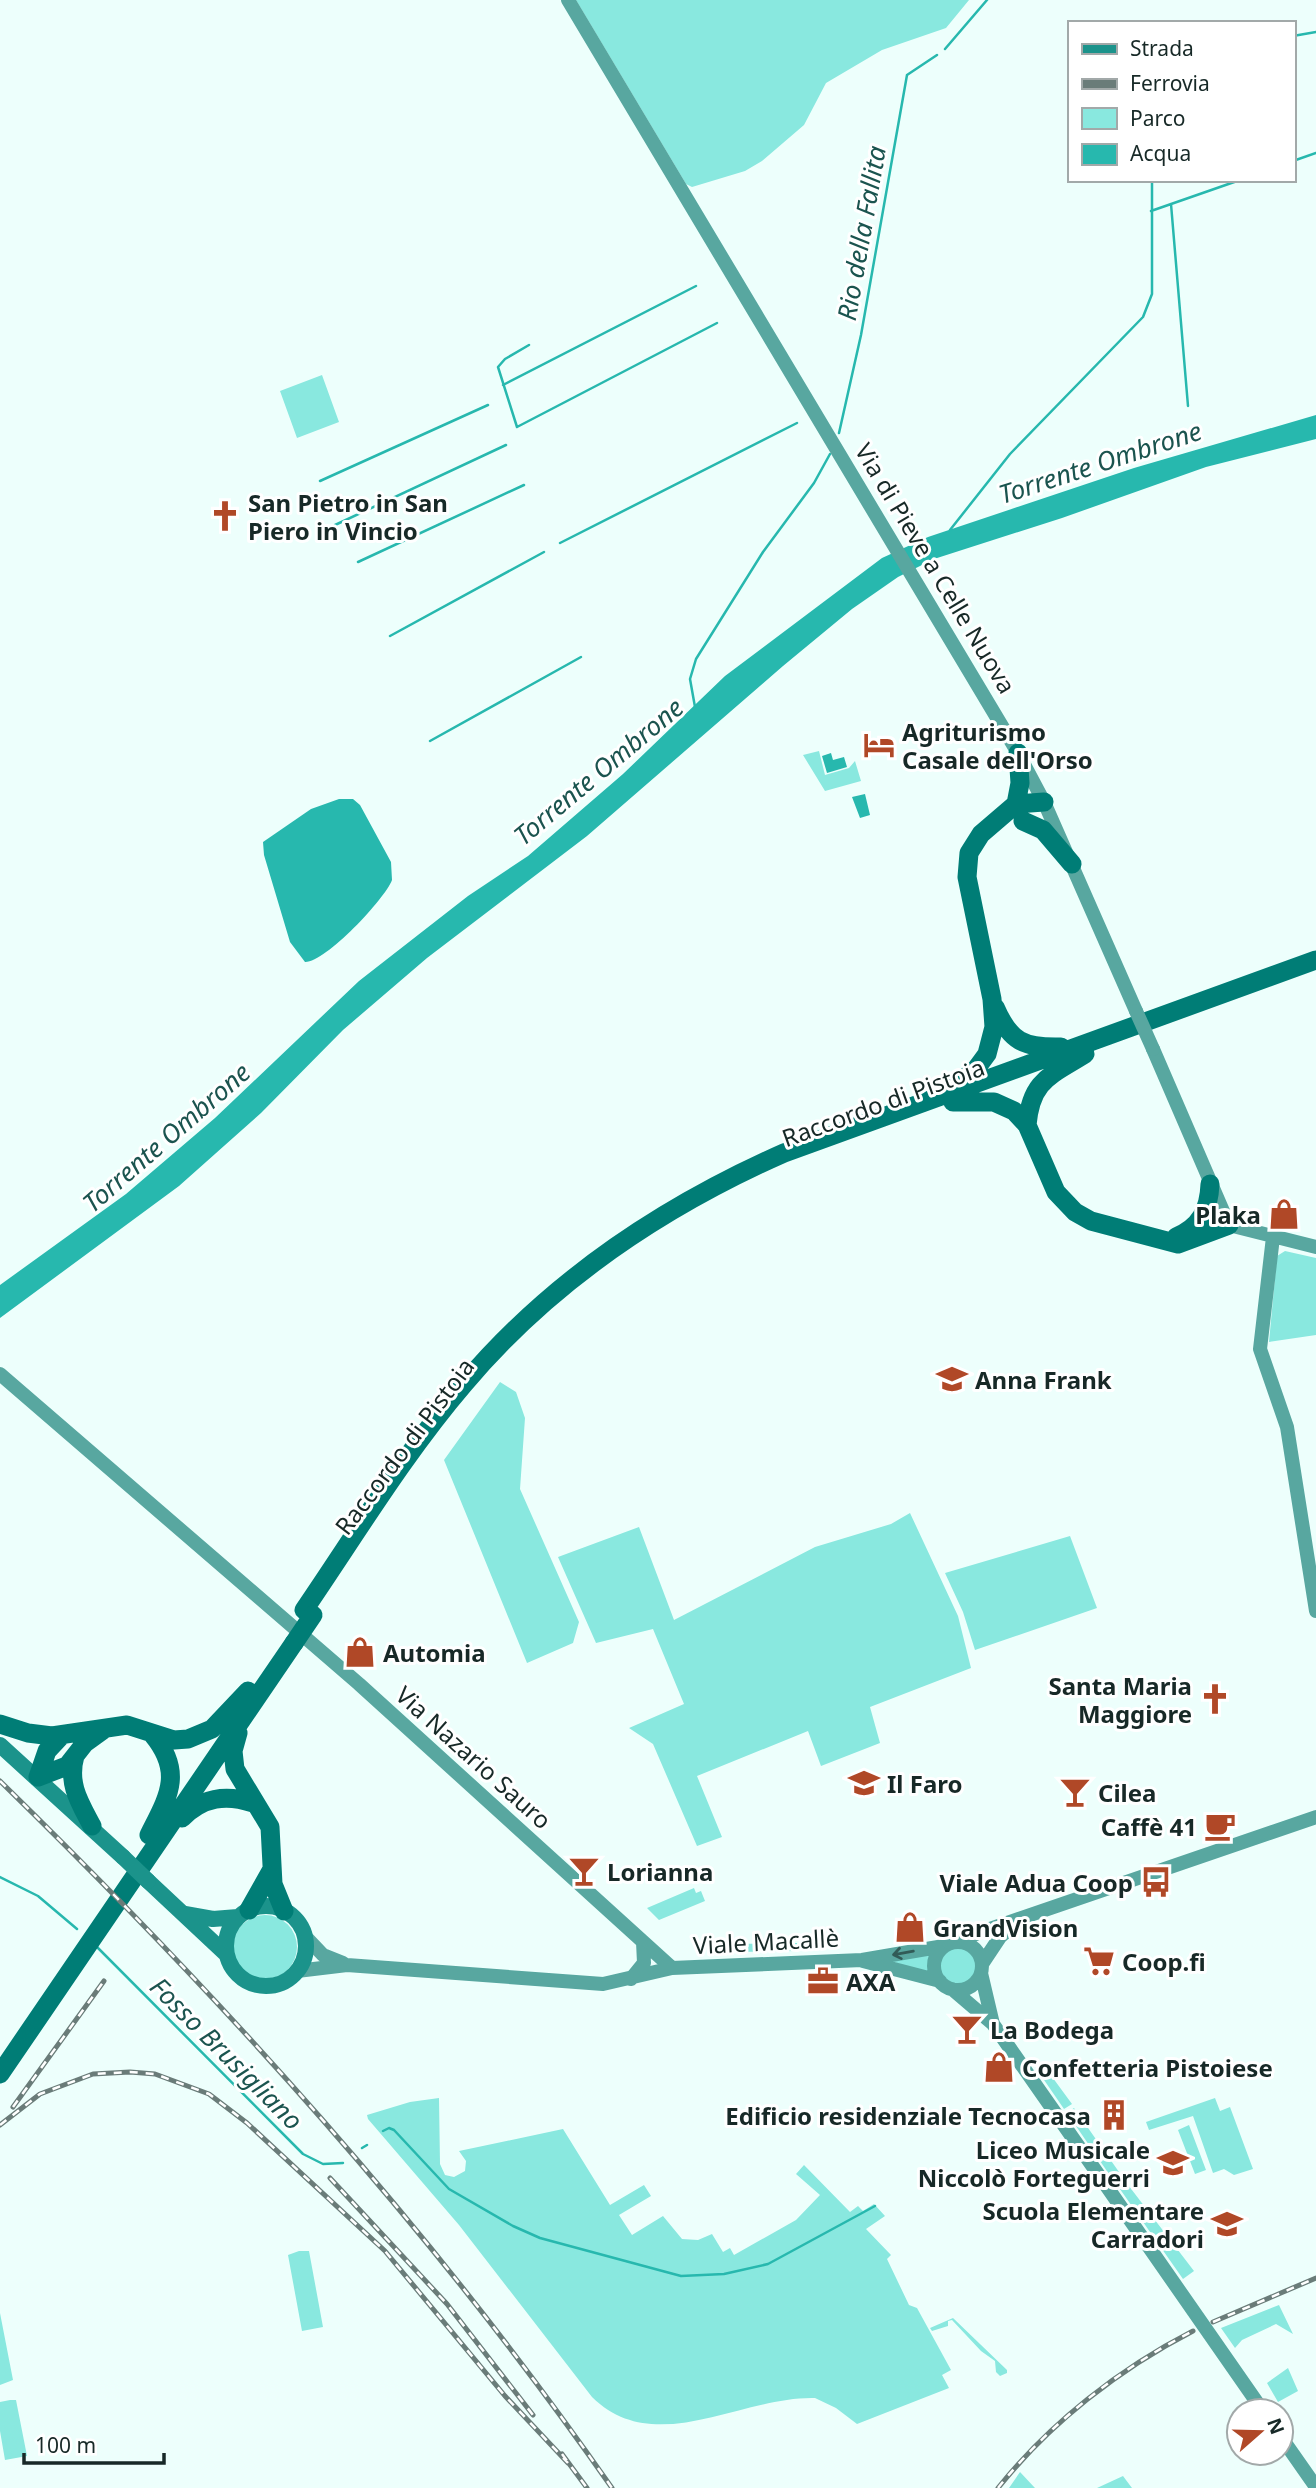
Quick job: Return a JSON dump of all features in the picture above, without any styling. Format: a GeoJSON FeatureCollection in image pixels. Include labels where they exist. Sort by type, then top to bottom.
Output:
{"type":"FeatureCollection","features":[{"type":"Feature","properties":{"kind":"highway"},"geometry":{"type":"LineString","coordinates":[[1018,753],[1019,813]]}},
{"type":"Feature","properties":{"kind":"highway"},"geometry":{"type":"LineString","coordinates":[[949,1098],[987,1054],[993,1039],[992,999],[967,868],[972,846],[987,830],[1019,813],[1033,815],[1044,802]]}},
{"type":"Feature","properties":{"kind":"highway"},"geometry":{"type":"LineString","coordinates":[[1019,813],[1043,830],[1072,864]]}},
{"type":"Feature","properties":{"kind":"highway","name":"Raccordo di Pistoia"},"geometry":{"type":"LineString","coordinates":[[0,2055],[153,1840],[308,1612],[404,1463],[459,1389],[522,1323],[588,1266],[654,1220],[730,1177],[784,1153],[949,1098],[1316,960]]}},
{"type":"Feature","properties":{"kind":"highway","name":"Raccordo di Pistoia"},"geometry":{"type":"LineString","coordinates":[[1081,1050],[1316,971]]}},
{"type":"Feature","properties":{"kind":"highway"},"geometry":{"type":"LineString","coordinates":[[992,999],[1005,1027],[1021,1042],[1038,1047],[1081,1050]]}},
{"type":"Feature","properties":{"kind":"highway"},"geometry":{"type":"LineString","coordinates":[[1027,1125],[1030,1102],[1036,1088],[1081,1050]]}},
{"type":"Feature","properties":{"kind":"highway"},"geometry":{"type":"LineString","coordinates":[[949,1098],[998,1102],[1014,1111],[1027,1125],[1048,1179],[1075,1212],[1098,1224],[1162,1242],[1185,1243],[1227,1222]]}},
{"type":"Feature","properties":{"kind":"highway"},"geometry":{"type":"LineString","coordinates":[[1162,1242],[1184,1234],[1202,1218],[1208,1204],[1210,1184]]}},
{"type":"Feature","properties":{"kind":"highway"},"geometry":{"type":"LineString","coordinates":[[1202,1218],[1227,1222]]}},
{"type":"Feature","properties":{"kind":"highway"},"geometry":{"type":"LineString","coordinates":[[0,1724],[27,1733],[61,1736],[107,1727],[133,1726],[153,1735],[181,1740],[205,1733],[249,1700]]}},
{"type":"Feature","properties":{"kind":"highway"},"geometry":{"type":"LineString","coordinates":[[249,1700],[236,1737],[233,1757],[240,1781],[270,1827],[271,1871],[284,1911]]}},
{"type":"Feature","properties":{"kind":"highway"},"geometry":{"type":"LineString","coordinates":[[38,1777],[67,1766],[88,1741],[107,1727]]}},
{"type":"Feature","properties":{"kind":"highway"},"geometry":{"type":"LineString","coordinates":[[153,1735],[167,1754],[171,1776],[168,1797],[153,1840]]}},
{"type":"Feature","properties":{"kind":"highway"},"geometry":{"type":"LineString","coordinates":[[38,1777],[47,1751],[61,1736]]}},
{"type":"Feature","properties":{"kind":"highway"},"geometry":{"type":"LineString","coordinates":[[75,1756],[72,1773],[74,1788],[92,1826]]}},
{"type":"Feature","properties":{"kind":"highway"},"geometry":{"type":"LineString","coordinates":[[153,1840],[205,1801],[226,1797],[253,1803]]}},
{"type":"Feature","properties":{"kind":"highway","name":"Raccordo di Pistoia"},"geometry":{"type":"LineString","coordinates":[[0,2074],[153,1840]]}},
{"type":"Feature","properties":{"kind":"highway"},"geometry":{"type":"LineString","coordinates":[[244,1914],[271,1871]]}},
{"type":"Feature","properties":{"kind":"main road","name":"Via di Pieve a Celle Nuova"},"geometry":{"type":"LineString","coordinates":[[568,0],[1018,753],[1072,864],[1227,1222]]}},
{"type":"Feature","properties":{"kind":"main road"},"geometry":{"type":"LineString","coordinates":[[1227,1222],[1316,1247]]}},
{"type":"Feature","properties":{"kind":"main road"},"geometry":{"type":"LineString","coordinates":[[1273,1237],[1260,1349],[1287,1427],[1316,1611]]}},
{"type":"Feature","properties":{"kind":"main road","name":"Via Nazario Sauro"},"geometry":{"type":"LineString","coordinates":[[0,1374],[359,1684],[672,1968]]}},
{"type":"Feature","properties":{"kind":"main road"},"geometry":{"type":"LineString","coordinates":[[0,1745],[92,1826],[227,1955],[239,1976],[258,1986],[280,1984],[297,1970],[304,1957],[304,1935]]}},
{"type":"Feature","properties":{"kind":"main road"},"geometry":{"type":"LineString","coordinates":[[1022,1919],[1000,1937],[970,1987],[946,1985],[934,1964],[944,1946],[1316,1817]]}},
{"type":"Feature","properties":{"kind":"main road"},"geometry":{"type":"LineString","coordinates":[[184,1914],[213,1919],[244,1914],[267,1906],[284,1911],[296,1921],[304,1935],[323,1955],[347,1965]]}},
{"type":"Feature","properties":{"kind":"main road"},"geometry":{"type":"LineString","coordinates":[[227,1955],[227,1936],[244,1914]]}},
{"type":"Feature","properties":{"kind":"main road"},"geometry":{"type":"LineString","coordinates":[[631,1979],[644,1963],[643,1942]]}},
{"type":"Feature","properties":{"kind":"main road"},"geometry":{"type":"LineString","coordinates":[[959,1942],[973,1947],[981,1969]]}},
{"type":"Feature","properties":{"kind":"main road","name":"Viale Macallè"},"geometry":{"type":"LineString","coordinates":[[347,1965],[597,1984],[631,1979],[672,1968],[862,1960],[944,1946]]}},
{"type":"Feature","properties":{"kind":"main road","name":"Viale Macallè"},"geometry":{"type":"LineString","coordinates":[[862,1960],[946,1985],[993,2024],[1253,2397]]}},
{"type":"Feature","properties":{"kind":"main road"},"geometry":{"type":"LineString","coordinates":[[297,1970],[347,1965]]}},
{"type":"Feature","properties":{"kind":"main road","name":"Viale Macallè"},"geometry":{"type":"LineString","coordinates":[[981,1969],[993,2024]]}},
{"type":"Feature","properties":{"kind":"main road"},"geometry":{"type":"LineString","coordinates":[[1295,2457],[1316,2487]]}},
{"type":"Feature","properties":{"kind":"green space"},"geometry":{"type":"Polygon","coordinates":[[[576,0],[969,0],[946,28],[882,50],[826,83],[804,125],[762,161],[745,171],[692,187],[686,184],[576,0]]]}},
{"type":"Feature","properties":{"kind":"green space"},"geometry":{"type":"Polygon","coordinates":[[[322,375],[339,422],[297,438],[280,391],[322,375]]]}},
{"type":"Feature","properties":{"kind":"green space"},"geometry":{"type":"Polygon","coordinates":[[[819,751],[825,775],[849,768],[855,761],[861,781],[825,791],[803,755],[819,751]]]}},
{"type":"Feature","properties":{"kind":"green space"},"geometry":{"type":"Polygon","coordinates":[[[1285,1251],[1316,1258],[1316,1335],[1269,1342],[1277,1256],[1285,1251]]]}},
{"type":"Feature","properties":{"kind":"green space"},"geometry":{"type":"Polygon","coordinates":[[[500,1382],[516,1392],[525,1418],[520,1489],[579,1622],[573,1643],[527,1663],[444,1460],[500,1382]]]}},
{"type":"Feature","properties":{"kind":"green space"},"geometry":{"type":"Polygon","coordinates":[[[910,1513],[958,1616],[971,1668],[870,1707],[880,1743],[821,1766],[808,1731],[697,1776],[722,1837],[697,1846],[653,1744],[629,1728],[684,1704],[653,1629],[596,1643],[558,1557],[639,1527],[674,1620],[815,1547],[891,1524],[910,1513]]]}},
{"type":"Feature","properties":{"kind":"green space"},"geometry":{"type":"Polygon","coordinates":[[[1070,1536],[1097,1608],[975,1650],[963,1612],[945,1573],[1070,1536]]]}},
{"type":"Feature","properties":{"kind":"green space"},"geometry":{"type":"Polygon","coordinates":[[[694,1888],[696,1893],[701,1891],[705,1901],[659,1920],[647,1908],[694,1888]]]}},
{"type":"Feature","properties":{"kind":"green space"},"geometry":{"type":"Polygon","coordinates":[[[265,1915],[283,1921],[291,1929],[297,1947],[291,1965],[283,1973],[265,1979],[247,1973],[239,1965],[233,1947],[239,1929],[247,1921],[265,1915]]]}},
{"type":"Feature","properties":{"kind":"green space"},"geometry":{"type":"Polygon","coordinates":[[[797,1943],[797,1951],[737,1952],[737,1944],[797,1943]]]}},
{"type":"Feature","properties":{"kind":"green space"},"geometry":{"type":"Polygon","coordinates":[[[957,1947],[971,1952],[976,1966],[971,1980],[957,1985],[943,1980],[938,1966],[943,1952],[957,1947]]]}},
{"type":"Feature","properties":{"kind":"green space"},"geometry":{"type":"Polygon","coordinates":[[[932,1953],[930,1973],[890,1961],[932,1953]]]}},
{"type":"Feature","properties":{"kind":"green space"},"geometry":{"type":"Polygon","coordinates":[[[1045,2072],[1050,2074],[1072,2104],[1064,2109],[1042,2077],[1045,2072]]]}},
{"type":"Feature","properties":{"kind":"green space"},"geometry":{"type":"Polygon","coordinates":[[[439,2098],[440,2164],[445,2175],[454,2177],[465,2171],[466,2161],[459,2151],[563,2129],[610,2205],[644,2185],[651,2196],[619,2215],[632,2235],[663,2216],[682,2239],[698,2240],[712,2234],[723,2252],[730,2248],[734,2255],[796,2220],[820,2195],[796,2174],[804,2165],[850,2212],[858,2206],[863,2211],[874,2204],[885,2216],[866,2229],[891,2255],[887,2259],[909,2305],[917,2308],[951,2370],[942,2375],[949,2388],[857,2424],[836,2408],[815,2398],[786,2400],[670,2424],[643,2423],[617,2415],[592,2397],[459,2225],[368,2119],[367,2115],[410,2102],[439,2098]]]}},
{"type":"Feature","properties":{"kind":"green space"},"geometry":{"type":"Polygon","coordinates":[[[1215,2098],[1220,2111],[1230,2107],[1253,2169],[1234,2175],[1224,2169],[1213,2173],[1193,2116],[1149,2130],[1146,2122],[1215,2098]]]}},
{"type":"Feature","properties":{"kind":"green space"},"geometry":{"type":"Polygon","coordinates":[[[1074,2108],[1119,2172],[1111,2177],[1067,2113],[1074,2108]]]}},
{"type":"Feature","properties":{"kind":"green space"},"geometry":{"type":"Polygon","coordinates":[[[1189,2125],[1206,2170],[1195,2174],[1178,2130],[1189,2125]]]}},
{"type":"Feature","properties":{"kind":"green space"},"geometry":{"type":"Polygon","coordinates":[[[1122,2177],[1194,2271],[1183,2279],[1115,2182],[1122,2177]]]}},
{"type":"Feature","properties":{"kind":"green space"},"geometry":{"type":"Polygon","coordinates":[[[309,2251],[323,2327],[302,2331],[288,2255],[309,2251]]]}},
{"type":"Feature","properties":{"kind":"green space"},"geometry":{"type":"Polygon","coordinates":[[[1279,2305],[1293,2334],[1276,2324],[1242,2340],[1235,2348],[1221,2328],[1279,2305]]]}},
{"type":"Feature","properties":{"kind":"green space"},"geometry":{"type":"Polygon","coordinates":[[[0,2313],[13,2380],[0,2385],[0,2313]]]}},
{"type":"Feature","properties":{"kind":"green space"},"geometry":{"type":"Polygon","coordinates":[[[953,2318],[1007,2370],[1007,2373],[1000,2376],[996,2372],[995,2361],[981,2351],[952,2320],[948,2321],[948,2326],[932,2331],[930,2328],[953,2318]]]}},
{"type":"Feature","properties":{"kind":"green space"},"geometry":{"type":"Polygon","coordinates":[[[1288,2368],[1298,2391],[1287,2397],[1275,2397],[1267,2383],[1288,2368]]]}},
{"type":"Feature","properties":{"kind":"green space"},"geometry":{"type":"Polygon","coordinates":[[[16,2400],[27,2456],[5,2460],[0,2431],[0,2402],[16,2400]]]}},
{"type":"Feature","properties":{"kind":"green space"},"geometry":{"type":"Polygon","coordinates":[[[1020,2472],[1035,2488],[1009,2488],[1020,2472]]]}},
{"type":"Feature","properties":{"kind":"green space"},"geometry":{"type":"Polygon","coordinates":[[[1123,2476],[1132,2488],[1097,2488],[1123,2476]]]}},
{"type":"Feature","properties":{"kind":"water"},"geometry":{"type":"Polygon","coordinates":[[[1316,415],[1316,439],[1206,467],[1062,518],[934,559],[898,577],[852,609],[783,666],[587,836],[427,958],[343,1030],[261,1113],[179,1186],[0,1318],[0,1285],[126,1194],[215,1118],[359,981],[468,896],[528,856],[623,774],[725,676],[882,558],[928,537],[1134,468],[1316,415]]]}},
{"type":"Feature","properties":{"kind":"water"},"geometry":{"type":"Polygon","coordinates":[[[831,753],[833,760],[844,757],[847,767],[827,773],[822,756],[831,753]]]}},
{"type":"Feature","properties":{"kind":"water"},"geometry":{"type":"Polygon","coordinates":[[[865,794],[870,815],[860,818],[852,797],[865,794]]]}},
{"type":"Feature","properties":{"kind":"water"},"geometry":{"type":"Polygon","coordinates":[[[339,799],[353,799],[360,805],[391,862],[392,880],[378,901],[339,942],[314,960],[305,962],[290,942],[264,855],[263,842],[311,809],[339,799]]]}},
{"type":"Feature","properties":{"kind":"waterway","name":"Rio della Fallita"},"geometry":{"type":"LineString","coordinates":[[945,49],[987,0]]}},
{"type":"Feature","properties":{"kind":"waterway"},"geometry":{"type":"LineString","coordinates":[[1295,36],[1316,32]]}},
{"type":"Feature","properties":{"kind":"waterway","name":"Rio della Fallita"},"geometry":{"type":"LineString","coordinates":[[839,433],[861,335],[907,75],[937,55]]}},
{"type":"Feature","properties":{"kind":"waterway"},"geometry":{"type":"LineString","coordinates":[[1295,160],[1316,153]]}},
{"type":"Feature","properties":{"kind":"waterway","name":"Torrente Ombrone"},"geometry":{"type":"LineString","coordinates":[[950,530],[1010,454],[1143,317],[1152,294],[1152,182]]}},
{"type":"Feature","properties":{"kind":"waterway"},"geometry":{"type":"LineString","coordinates":[[1151,211],[1234,182]]}},
{"type":"Feature","properties":{"kind":"waterway","name":"Torrente Ombrone"},"geometry":{"type":"LineString","coordinates":[[1171,204],[1188,406]]}},
{"type":"Feature","properties":{"kind":"waterway"},"geometry":{"type":"LineString","coordinates":[[503,385],[696,286]]}},
{"type":"Feature","properties":{"kind":"waterway"},"geometry":{"type":"LineString","coordinates":[[529,345],[505,359],[498,367],[517,427],[717,323]]}},
{"type":"Feature","properties":{"kind":"waterway"},"geometry":{"type":"LineString","coordinates":[[320,481],[488,405]]}},
{"type":"Feature","properties":{"kind":"waterway"},"geometry":{"type":"LineString","coordinates":[[560,543],[797,423]]}},
{"type":"Feature","properties":{"kind":"waterway"},"geometry":{"type":"LineString","coordinates":[[335,525],[506,445]]}},
{"type":"Feature","properties":{"kind":"waterway","name":"Rio della Fallita"},"geometry":{"type":"LineString","coordinates":[[695,707],[690,679],[696,659],[763,552],[814,483],[830,454]]}},
{"type":"Feature","properties":{"kind":"waterway"},"geometry":{"type":"LineString","coordinates":[[358,562],[524,485]]}},
{"type":"Feature","properties":{"kind":"waterway"},"geometry":{"type":"LineString","coordinates":[[390,636],[544,552]]}},
{"type":"Feature","properties":{"kind":"waterway"},"geometry":{"type":"LineString","coordinates":[[430,741],[581,657]]}},
{"type":"Feature","properties":{"kind":"waterway","name":"Fosso Brusigliano"},"geometry":{"type":"LineString","coordinates":[[0,1877],[38,1896],[77,1929]]}},
{"type":"Feature","properties":{"kind":"waterway","name":"Fosso Brusigliano"},"geometry":{"type":"LineString","coordinates":[[97,1947],[303,2154],[323,2164],[343,2163]]}},
{"type":"Feature","properties":{"kind":"waterway","name":"Fosso Brusigliano"},"geometry":{"type":"LineString","coordinates":[[383,2131],[389,2128],[394,2130],[449,2189],[513,2226],[540,2238],[681,2276],[724,2274],[768,2264],[875,2206]]}},
{"type":"Feature","properties":{"kind":"waterway","name":"Fosso Brusigliano"},"geometry":{"type":"LineString","coordinates":[[362,2148],[367,2145]]}},
{"type":"Feature","properties":{"kind":"railway"},"geometry":{"type":"LineString","coordinates":[[0,1781],[165,1948],[323,2120],[472,2300],[612,2488]]}},
{"type":"Feature","properties":{"kind":"railway"},"geometry":{"type":"LineString","coordinates":[[13,2107],[104,1981]]}},
{"type":"Feature","properties":{"kind":"railway"},"geometry":{"type":"LineString","coordinates":[[0,2125],[40,2094],[93,2074],[155,2074],[209,2094],[247,2123],[385,2251],[505,2396],[568,2463]]}},
{"type":"Feature","properties":{"kind":"railway"},"geometry":{"type":"LineString","coordinates":[[330,2178],[447,2304],[533,2415]]}},
{"type":"Feature","properties":{"kind":"railway"},"geometry":{"type":"LineString","coordinates":[[1213,2322],[1316,2278]]}},
{"type":"Feature","properties":{"kind":"railway"},"geometry":{"type":"LineString","coordinates":[[998,2488],[1040,2441],[1087,2399],[1139,2362],[1193,2331]]}},
{"type":"Feature","properties":{"kind":"railway"},"geometry":{"type":"LineString","coordinates":[[562,2454],[587,2488]]}},
{"type":"Feature","properties":{"kind":"place","name":"San Pietro in San Piero in Vincio"},"geometry":{"type":"Point","coordinates":[225,516]}},
{"type":"Feature","properties":{"kind":"place","name":"Agriturismo Casale dell'Orso"},"geometry":{"type":"Point","coordinates":[879,745]}},
{"type":"Feature","properties":{"kind":"place","name":"Plaka"},"geometry":{"type":"Point","coordinates":[1284,1214]}},
{"type":"Feature","properties":{"kind":"place","name":"Anna Frank"},"geometry":{"type":"Point","coordinates":[952,1379]}},
{"type":"Feature","properties":{"kind":"place","name":"Automia"},"geometry":{"type":"Point","coordinates":[360,1652]}},
{"type":"Feature","properties":{"kind":"place","name":"Santa Maria Maggiore"},"geometry":{"type":"Point","coordinates":[1215,1699]}},
{"type":"Feature","properties":{"kind":"place","name":"Il Faro"},"geometry":{"type":"Point","coordinates":[864,1783]}},
{"type":"Feature","properties":{"kind":"place","name":"Cilea"},"geometry":{"type":"Point","coordinates":[1075,1792]}},
{"type":"Feature","properties":{"kind":"place","name":"Caffè 41"},"geometry":{"type":"Point","coordinates":[1220,1826]}},
{"type":"Feature","properties":{"kind":"place","name":"Lorianna"},"geometry":{"type":"Point","coordinates":[584,1871]}},
{"type":"Feature","properties":{"kind":"place","name":"Viale Adua Coop"},"geometry":{"type":"Point","coordinates":[1156,1882]}},
{"type":"Feature","properties":{"kind":"place","name":"GrandVision"},"geometry":{"type":"Point","coordinates":[910,1927]}},
{"type":"Feature","properties":{"kind":"place","name":"Coop.fi"},"geometry":{"type":"Point","coordinates":[1099,1961]}},
{"type":"Feature","properties":{"kind":"place","name":"AXA"},"geometry":{"type":"Point","coordinates":[823,1981]}},
{"type":"Feature","properties":{"kind":"place","name":"La Bodega"},"geometry":{"type":"Point","coordinates":[967,2029]}},
{"type":"Feature","properties":{"kind":"place","name":"Confetteria Pistoiese"},"geometry":{"type":"Point","coordinates":[999,2067]}},
{"type":"Feature","properties":{"kind":"place","name":"Edificio residenziale Tecnocasa"},"geometry":{"type":"Point","coordinates":[1114,2115]}},
{"type":"Feature","properties":{"kind":"place","name":"Liceo Musicale Niccolò Forteguerri"},"geometry":{"type":"Point","coordinates":[1173,2163]}},
{"type":"Feature","properties":{"kind":"place","name":"Scuola Elementare Carradori"},"geometry":{"type":"Point","coordinates":[1227,2224]}}]}
